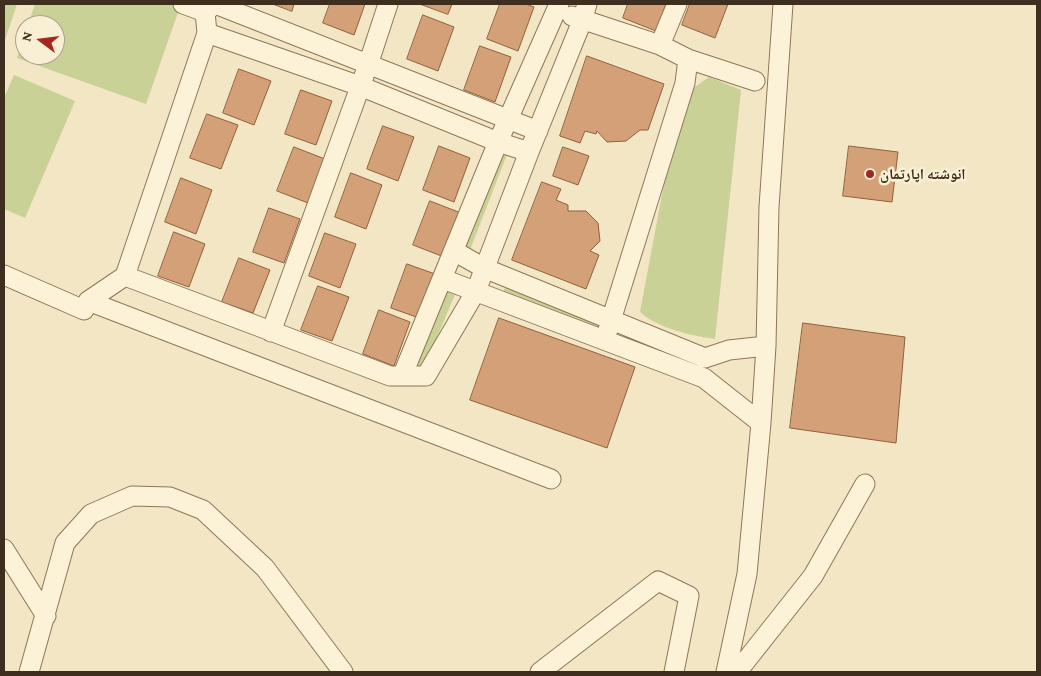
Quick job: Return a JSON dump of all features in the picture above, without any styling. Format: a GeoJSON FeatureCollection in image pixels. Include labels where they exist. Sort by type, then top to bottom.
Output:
{"type":"FeatureCollection","features":[{"type":"Feature","properties":{"kind":"street"},"geometry":{"type":"LineString","coordinates":[[183,4],[212,7],[538,131]]}},
{"type":"Feature","properties":{"kind":"street"},"geometry":{"type":"LineString","coordinates":[[271,332],[368,65],[388,4]]}},
{"type":"Feature","properties":{"kind":"street"},"geometry":{"type":"LineString","coordinates":[[660,45],[677,4]]}},
{"type":"Feature","properties":{"kind":"street"},"geometry":{"type":"LineString","coordinates":[[726,672],[747,574],[760,423],[766,346],[769,207],[783,4]]}},
{"type":"Feature","properties":{"kind":"street"},"geometry":{"type":"LineString","coordinates":[[403,374],[444,279],[498,142],[509,121],[558,6],[584,12],[688,59],[755,81]]}},
{"type":"Feature","properties":{"kind":"street"},"geometry":{"type":"LineString","coordinates":[[4,274],[84,310],[88,302],[125,276],[207,33],[212,7]]}},
{"type":"Feature","properties":{"kind":"street"},"geometry":{"type":"LineString","coordinates":[[125,276],[390,376],[403,374],[426,376],[476,291],[584,12]]}},
{"type":"Feature","properties":{"kind":"street"},"geometry":{"type":"LineString","coordinates":[[207,33],[360,86],[498,142],[529,152]]}},
{"type":"Feature","properties":{"kind":"street"},"geometry":{"type":"LineString","coordinates":[[604,340],[685,83],[688,59]]}},
{"type":"Feature","properties":{"kind":"street"},"geometry":{"type":"LineString","coordinates":[[454,251],[484,268],[612,318],[705,358],[729,350],[766,346]]}},
{"type":"Feature","properties":{"kind":"street"},"geometry":{"type":"LineString","coordinates":[[444,279],[704,378],[760,423]]}},
{"type":"Feature","properties":{"kind":"street"},"geometry":{"type":"LineString","coordinates":[[88,302],[551,479]]}},
{"type":"Feature","properties":{"kind":"street"},"geometry":{"type":"LineString","coordinates":[[737,672],[813,576],[865,484]]}},
{"type":"Feature","properties":{"kind":"street"},"geometry":{"type":"LineString","coordinates":[[29,672],[65,544],[91,514],[132,496],[170,497],[203,510],[265,568],[343,672]]}},
{"type":"Feature","properties":{"kind":"street"},"geometry":{"type":"LineString","coordinates":[[4,550],[46,616]]}},
{"type":"Feature","properties":{"kind":"street"},"geometry":{"type":"LineString","coordinates":[[540,672],[658,581],[689,596],[674,672]]}},
{"type":"Feature","properties":{"kind":"green space"},"geometry":{"type":"Polygon","coordinates":[[[4,4],[17,4],[4,43],[4,4]]]}},
{"type":"Feature","properties":{"kind":"green space"},"geometry":{"type":"Polygon","coordinates":[[[35,4],[181,4],[146,104],[37,65],[65,65],[65,15],[31,15],[35,4]]]}},
{"type":"Feature","properties":{"kind":"green space"},"geometry":{"type":"Polygon","coordinates":[[[14,75],[75,101],[25,218],[4,209],[4,98],[14,75]]]}},
{"type":"Feature","properties":{"kind":"green space"},"geometry":{"type":"Polygon","coordinates":[[[709,77],[741,90],[715,339],[666,327],[656,323],[640,312],[664,184],[692,89],[709,77]]]}},
{"type":"Feature","properties":{"kind":"green space"},"geometry":{"type":"Polygon","coordinates":[[[493,146],[508,152],[470,250],[461,246],[493,146]]]}},
{"type":"Feature","properties":{"kind":"green space"},"geometry":{"type":"Polygon","coordinates":[[[505,287],[603,323],[601,329],[503,293],[505,287]]]}},
{"type":"Feature","properties":{"kind":"green space"},"geometry":{"type":"Polygon","coordinates":[[[445,289],[456,292],[424,368],[413,365],[445,289]]]}},
{"type":"Feature","properties":{"kind":"building"},"geometry":{"type":"Polygon","coordinates":[[[273,4],[294,4],[292,11],[273,4]]]}},
{"type":"Feature","properties":{"kind":"building"},"geometry":{"type":"Polygon","coordinates":[[[330,4],[365,4],[354,35],[323,23],[330,4]]]}},
{"type":"Feature","properties":{"kind":"building"},"geometry":{"type":"Polygon","coordinates":[[[420,4],[452,4],[448,14],[420,4]]]}},
{"type":"Feature","properties":{"kind":"building"},"geometry":{"type":"Polygon","coordinates":[[[500,4],[526,4],[534,7],[518,51],[487,39],[500,4]]]}},
{"type":"Feature","properties":{"kind":"building"},"geometry":{"type":"Polygon","coordinates":[[[628,4],[666,4],[656,31],[623,18],[628,4]]]}},
{"type":"Feature","properties":{"kind":"building"},"geometry":{"type":"Polygon","coordinates":[[[690,4],[728,4],[715,38],[682,25],[690,4]]]}},
{"type":"Feature","properties":{"kind":"building"},"geometry":{"type":"Polygon","coordinates":[[[423,15],[454,27],[438,71],[407,59],[423,15]]]}},
{"type":"Feature","properties":{"kind":"building"},"geometry":{"type":"Polygon","coordinates":[[[480,46],[511,57],[495,102],[464,90],[480,46]]]}},
{"type":"Feature","properties":{"kind":"building"},"geometry":{"type":"Polygon","coordinates":[[[587,56],[664,84],[648,130],[640,130],[626,141],[607,142],[597,131],[596,134],[585,131],[580,143],[560,136],[587,56]]]}},
{"type":"Feature","properties":{"kind":"building"},"geometry":{"type":"Polygon","coordinates":[[[239,69],[271,81],[254,125],[223,113],[239,69]]]}},
{"type":"Feature","properties":{"kind":"building"},"geometry":{"type":"Polygon","coordinates":[[[301,90],[332,101],[316,145],[285,134],[301,90]]]}},
{"type":"Feature","properties":{"kind":"building"},"geometry":{"type":"Polygon","coordinates":[[[207,114],[238,125],[221,169],[190,158],[207,114]]]}},
{"type":"Feature","properties":{"kind":"building"},"geometry":{"type":"Polygon","coordinates":[[[383,126],[414,137],[398,181],[367,169],[383,126]]]}},
{"type":"Feature","properties":{"kind":"building"},"geometry":{"type":"Polygon","coordinates":[[[439,146],[470,158],[454,202],[423,190],[439,146]]]}},
{"type":"Feature","properties":{"kind":"building","name":"انوشته اپارتمان"},"geometry":{"type":"Polygon","coordinates":[[[849,146],[898,152],[892,202],[843,196],[849,146]]]}},
{"type":"Feature","properties":{"kind":"building"},"geometry":{"type":"Polygon","coordinates":[[[294,147],[325,159],[308,203],[277,191],[294,147]]]}},
{"type":"Feature","properties":{"kind":"building"},"geometry":{"type":"Polygon","coordinates":[[[563,147],[589,156],[578,185],[553,176],[563,147]]]}},
{"type":"Feature","properties":{"kind":"building"},"geometry":{"type":"Polygon","coordinates":[[[351,173],[382,185],[366,229],[335,217],[351,173]]]}},
{"type":"Feature","properties":{"kind":"building"},"geometry":{"type":"Polygon","coordinates":[[[181,178],[212,190],[196,234],[165,222],[181,178]]]}},
{"type":"Feature","properties":{"kind":"building"},"geometry":{"type":"Polygon","coordinates":[[[542,182],[561,189],[556,200],[568,205],[568,211],[586,211],[598,223],[600,241],[590,251],[599,255],[586,289],[512,260],[542,182]]]}},
{"type":"Feature","properties":{"kind":"building"},"geometry":{"type":"Polygon","coordinates":[[[430,201],[461,213],[444,257],[413,245],[430,201]]]}},
{"type":"Feature","properties":{"kind":"building"},"geometry":{"type":"Polygon","coordinates":[[[269,208],[300,219],[284,263],[253,252],[269,208]]]}},
{"type":"Feature","properties":{"kind":"building"},"geometry":{"type":"Polygon","coordinates":[[[174,232],[205,244],[189,287],[158,276],[174,232]]]}},
{"type":"Feature","properties":{"kind":"building"},"geometry":{"type":"Polygon","coordinates":[[[325,233],[356,244],[340,288],[309,276],[325,233]]]}},
{"type":"Feature","properties":{"kind":"building"},"geometry":{"type":"Polygon","coordinates":[[[239,258],[270,270],[253,313],[222,302],[239,258]]]}},
{"type":"Feature","properties":{"kind":"building"},"geometry":{"type":"Polygon","coordinates":[[[407,264],[438,275],[422,319],[391,308],[407,264]]]}},
{"type":"Feature","properties":{"kind":"building"},"geometry":{"type":"Polygon","coordinates":[[[318,286],[349,297],[332,341],[301,330],[318,286]]]}},
{"type":"Feature","properties":{"kind":"building"},"geometry":{"type":"Polygon","coordinates":[[[379,310],[410,322],[394,366],[363,354],[379,310]]]}},
{"type":"Feature","properties":{"kind":"building"},"geometry":{"type":"Polygon","coordinates":[[[499,318],[635,367],[607,448],[470,400],[499,318]]]}},
{"type":"Feature","properties":{"kind":"building"},"geometry":{"type":"Polygon","coordinates":[[[803,323],[905,337],[896,443],[790,428],[803,323]]]}},
{"type":"Feature","properties":{"kind":"place","name":"انوشته اپارتمان"},"geometry":{"type":"Point","coordinates":[870,174]}}]}
